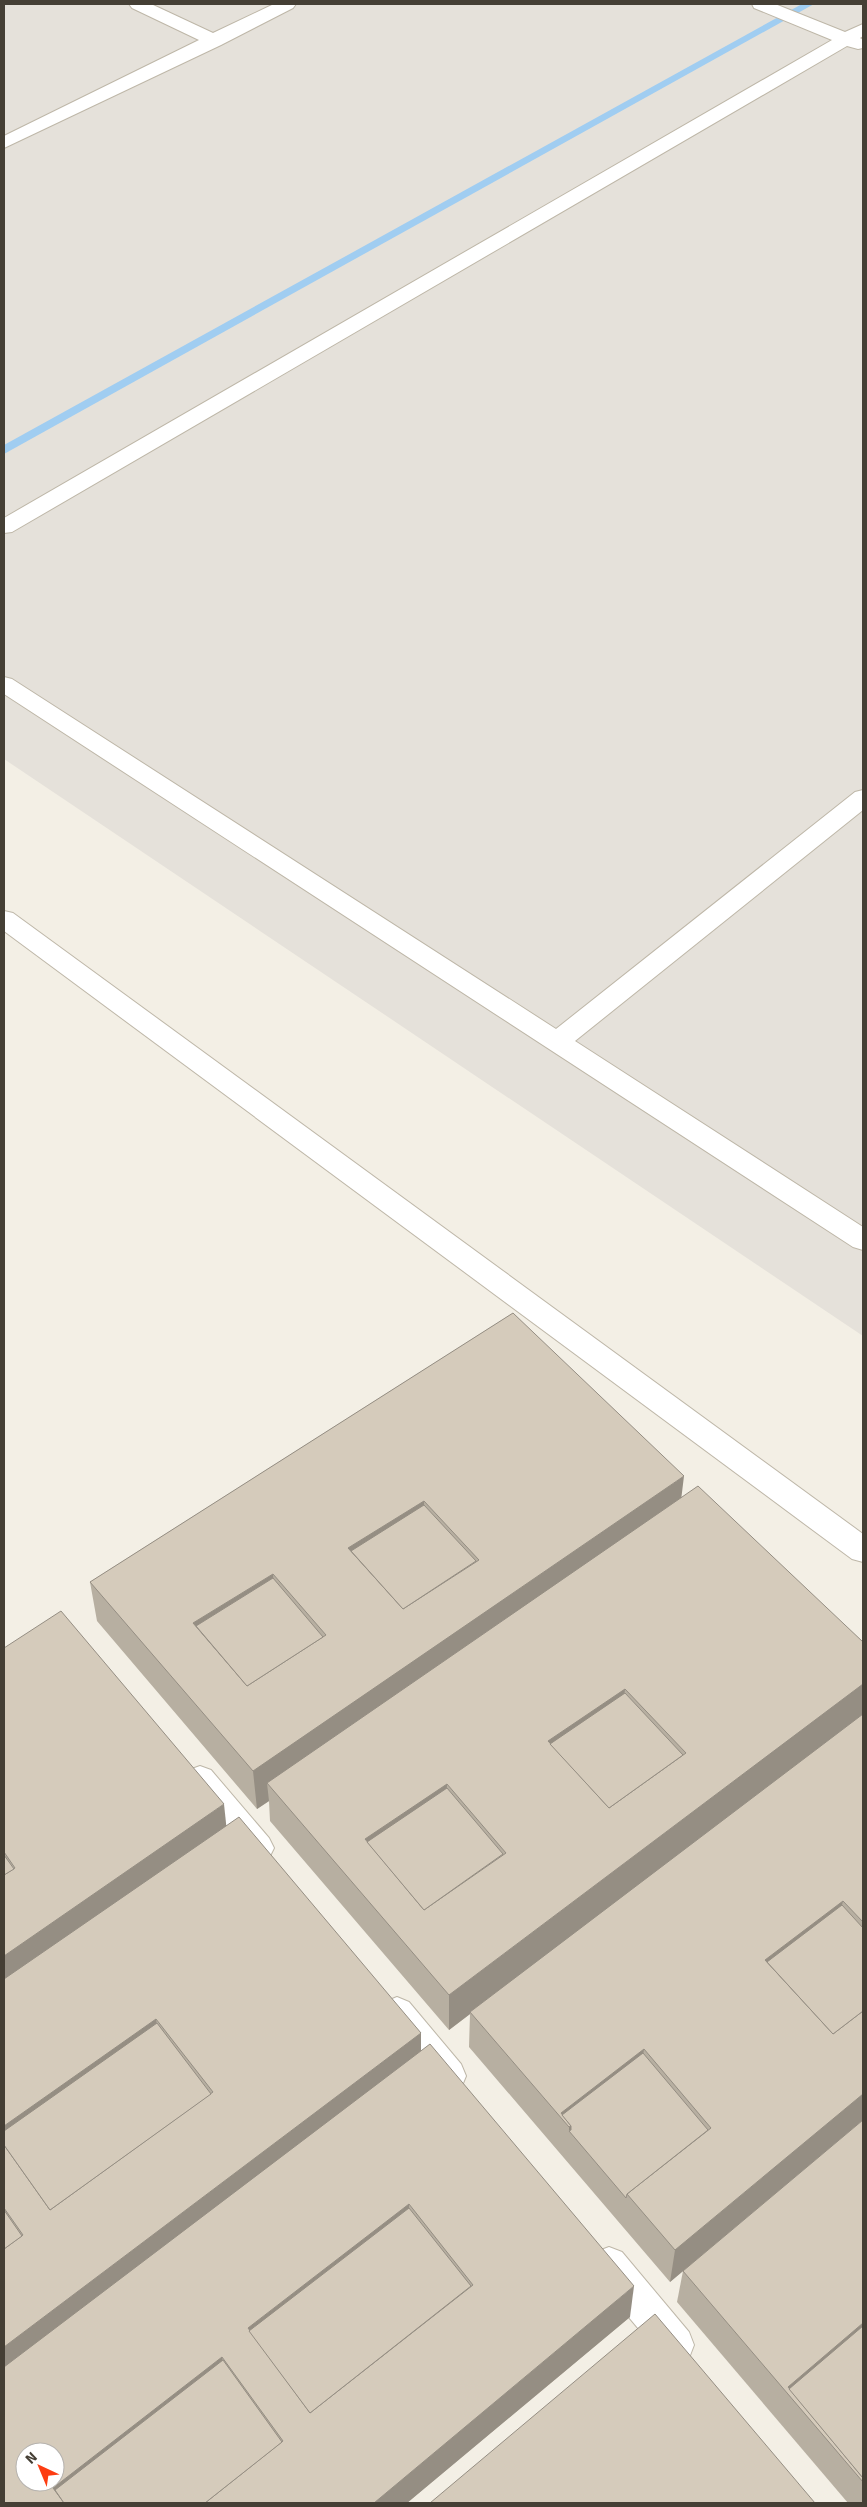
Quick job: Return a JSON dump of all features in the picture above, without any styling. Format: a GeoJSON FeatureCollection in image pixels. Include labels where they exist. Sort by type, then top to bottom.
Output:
{"type":"FeatureCollection","features":[{"type":"Feature","properties":{"kind":"street"},"geometry":{"type":"LineString","coordinates":[[138,4],[215,41]]}},
{"type":"Feature","properties":{"kind":"street"},"geometry":{"type":"LineString","coordinates":[[4,143],[287,4]]}},
{"type":"Feature","properties":{"kind":"street"},"geometry":{"type":"LineString","coordinates":[[765,6],[854,43]]}},
{"type":"Feature","properties":{"kind":"street"},"geometry":{"type":"LineString","coordinates":[[4,527],[854,43],[863,28]]}},
{"type":"Feature","properties":{"kind":"street"},"geometry":{"type":"LineString","coordinates":[[4,684],[863,1240]]}},
{"type":"Feature","properties":{"kind":"street"},"geometry":{"type":"LineString","coordinates":[[556,1042],[863,798]]}},
{"type":"Feature","properties":{"kind":"street"},"geometry":{"type":"LineString","coordinates":[[4,919],[863,1550]]}},
{"type":"Feature","properties":{"kind":"street"},"geometry":{"type":"LineString","coordinates":[[182,1757],[278,1872]]}},
{"type":"Feature","properties":{"kind":"street"},"geometry":{"type":"LineString","coordinates":[[380,1993],[470,2100]]}},
{"type":"Feature","properties":{"kind":"street"},"geometry":{"type":"LineString","coordinates":[[592,2244],[694,2366]]}},
{"type":"Feature","properties":{"kind":"shaded area"},"geometry":{"type":"Polygon","coordinates":[[[4,4],[863,4],[863,1336],[4,759],[4,4]]]}},
{"type":"Feature","properties":{"kind":"building"},"geometry":{"type":"Polygon","coordinates":[[[513,1313],[684,1476],[253,1771],[90,1582],[513,1313]],[[424,1501],[348,1548],[403,1609],[479,1560],[424,1501]],[[273,1574],[193,1623],[247,1686],[326,1635],[273,1574]]]}},
{"type":"Feature","properties":{"kind":"building"},"geometry":{"type":"Polygon","coordinates":[[[698,1486],[863,1642],[863,1684],[449,1995],[267,1783],[698,1486]],[[625,1689],[548,1741],[609,1808],[686,1753],[625,1689]],[[447,1784],[365,1839],[424,1910],[506,1853],[447,1784]]]}},
{"type":"Feature","properties":{"kind":"building"},"geometry":{"type":"Polygon","coordinates":[[[424,1505],[476,1561],[403,1609],[351,1551],[424,1505]]]}},
{"type":"Feature","properties":{"kind":"building"},"geometry":{"type":"Polygon","coordinates":[[[273,1578],[323,1637],[247,1686],[196,1626],[273,1578]]]}},
{"type":"Feature","properties":{"kind":"building"},"geometry":{"type":"Polygon","coordinates":[[[61,1611],[224,1804],[4,1956],[4,1875],[15,1868],[4,1852],[4,1648],[61,1611]]]}},
{"type":"Feature","properties":{"kind":"building"},"geometry":{"type":"Polygon","coordinates":[[[625,1693],[683,1755],[609,1808],[550,1744],[625,1693]]]}},
{"type":"Feature","properties":{"kind":"building"},"geometry":{"type":"Polygon","coordinates":[[[863,1714],[863,1922],[843,1901],[765,1960],[833,2034],[863,2011],[863,2094],[675,2250],[627,2194],[711,2128],[644,2049],[561,2113],[571,2126],[569,2127],[470,2012],[863,1714]]]}},
{"type":"Feature","properties":{"kind":"building"},"geometry":{"type":"Polygon","coordinates":[[[447,1788],[503,1854],[424,1910],[367,1842],[447,1788]]]}},
{"type":"Feature","properties":{"kind":"building"},"geometry":{"type":"Polygon","coordinates":[[[239,1817],[421,2033],[4,2347],[4,2249],[23,2235],[4,2208],[4,2145],[50,2210],[213,2092],[156,2019],[4,2126],[4,1979],[239,1817]]]}},
{"type":"Feature","properties":{"kind":"building"},"geometry":{"type":"Polygon","coordinates":[[[4,1855],[14,1869],[4,1875],[4,1855]]]}},
{"type":"Feature","properties":{"kind":"building"},"geometry":{"type":"Polygon","coordinates":[[[842,1905],[863,1928],[863,2011],[833,2034],[767,1962],[842,1905]]]}},
{"type":"Feature","properties":{"kind":"building"},"geometry":{"type":"Polygon","coordinates":[[[157,2023],[211,2094],[50,2210],[4,2145],[4,2131],[157,2023]]]}},
{"type":"Feature","properties":{"kind":"building"},"geometry":{"type":"Polygon","coordinates":[[[430,2044],[634,2286],[374,2503],[205,2503],[283,2441],[222,2357],[65,2479],[65,2442],[15,2442],[15,2492],[56,2492],[64,2503],[4,2503],[4,2367],[430,2044]],[[409,2204],[248,2328],[310,2413],[473,2285],[409,2204]]]}},
{"type":"Feature","properties":{"kind":"building"},"geometry":{"type":"Polygon","coordinates":[[[643,2053],[708,2130],[627,2194],[626,2198],[569,2131],[571,2126],[562,2115],[643,2053]]]}},
{"type":"Feature","properties":{"kind":"building"},"geometry":{"type":"Polygon","coordinates":[[[863,2120],[863,2323],[788,2387],[863,2478],[863,2482],[683,2271],[863,2120]]]}},
{"type":"Feature","properties":{"kind":"building"},"geometry":{"type":"Polygon","coordinates":[[[409,2208],[471,2286],[310,2413],[249,2331],[409,2208]]]}},
{"type":"Feature","properties":{"kind":"building"},"geometry":{"type":"Polygon","coordinates":[[[4,2210],[22,2236],[4,2249],[4,2210]]]}},
{"type":"Feature","properties":{"kind":"building"},"geometry":{"type":"Polygon","coordinates":[[[655,2314],[815,2503],[430,2503],[655,2314]]]}},
{"type":"Feature","properties":{"kind":"building"},"geometry":{"type":"Polygon","coordinates":[[[863,2326],[863,2478],[789,2389],[863,2326]]]}},
{"type":"Feature","properties":{"kind":"building"},"geometry":{"type":"Polygon","coordinates":[[[223,2360],[282,2442],[205,2503],[64,2503],[56,2492],[65,2492],[65,2482],[223,2360]]]}},
{"type":"Feature","properties":{"kind":"waterway"},"geometry":{"type":"LineString","coordinates":[[4,450],[809,4]]}}]}
